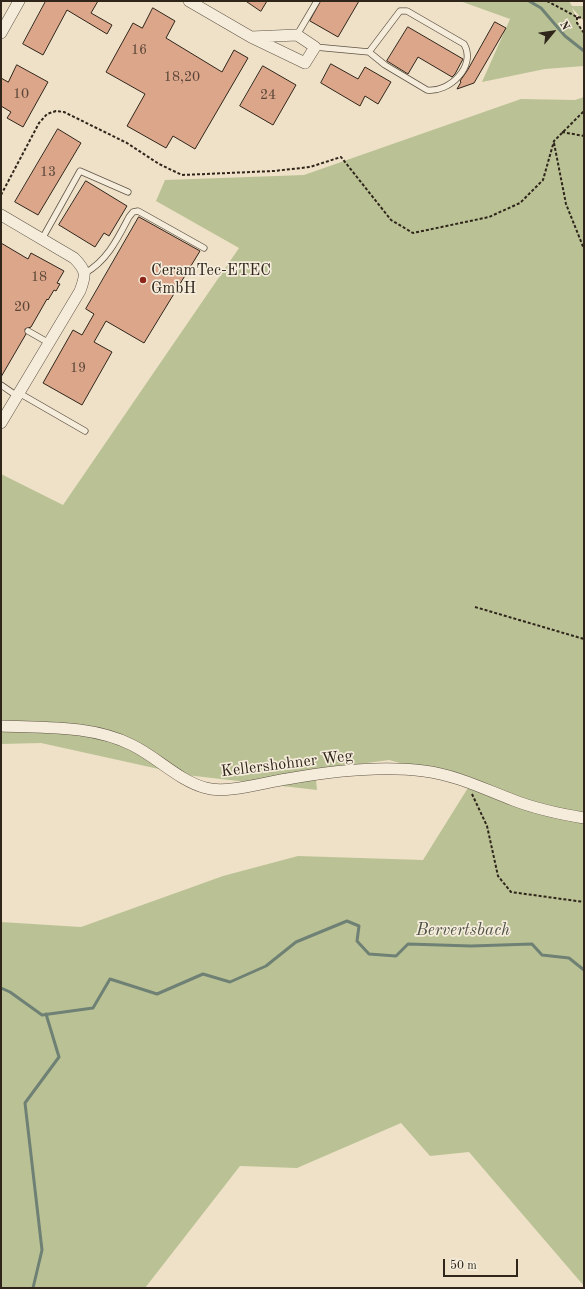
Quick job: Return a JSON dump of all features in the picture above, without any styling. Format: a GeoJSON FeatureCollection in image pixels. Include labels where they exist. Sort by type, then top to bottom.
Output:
{"type":"FeatureCollection","features":[{"type":"Feature","properties":{"kind":"street"},"geometry":{"type":"LineString","coordinates":[[1,33],[19,1]]}},
{"type":"Feature","properties":{"kind":"street"},"geometry":{"type":"LineString","coordinates":[[189,1],[251,37],[305,63],[315,47],[297,35],[251,37]]}},
{"type":"Feature","properties":{"kind":"street"},"geometry":{"type":"LineString","coordinates":[[1,215],[74,258],[82,266],[85,273],[80,291],[1,423]]}},
{"type":"Feature","properties":{"kind":"street","name":"Kellershohner Weg"},"geometry":{"type":"LineString","coordinates":[[1,726],[94,731],[132,745],[183,777],[206,788],[228,789],[330,772],[384,770],[424,771],[470,782],[514,800],[559,814],[584,818]]}},
{"type":"Feature","properties":{"kind":"lane"},"geometry":{"type":"LineString","coordinates":[[297,35],[317,1]]}},
{"type":"Feature","properties":{"kind":"lane"},"geometry":{"type":"LineString","coordinates":[[315,47],[369,52],[385,65],[427,90],[434,91],[453,83],[467,63],[468,57],[464,44],[407,11],[400,11],[369,52]]}},
{"type":"Feature","properties":{"kind":"lane"},"geometry":{"type":"LineString","coordinates":[[42,239],[80,171],[128,192]]}},
{"type":"Feature","properties":{"kind":"lane"},"geometry":{"type":"LineString","coordinates":[[85,273],[97,266],[107,255],[133,212],[138,211],[204,248]]}},
{"type":"Feature","properties":{"kind":"lane"},"geometry":{"type":"LineString","coordinates":[[28,331],[49,343]]}},
{"type":"Feature","properties":{"kind":"lane"},"geometry":{"type":"LineString","coordinates":[[1,385],[85,431]]}},
{"type":"Feature","properties":{"kind":"path"},"geometry":{"type":"LineString","coordinates":[[547,1],[577,18],[584,18]]}},
{"type":"Feature","properties":{"kind":"path"},"geometry":{"type":"LineString","coordinates":[[577,18],[577,23],[584,33]]}},
{"type":"Feature","properties":{"kind":"path"},"geometry":{"type":"LineString","coordinates":[[1,196],[39,123],[47,114],[56,111],[75,116],[127,143],[159,164],[182,175],[274,171],[310,167],[341,157],[391,220],[414,233],[489,217],[520,203],[543,180],[554,141],[584,111]]}},
{"type":"Feature","properties":{"kind":"path"},"geometry":{"type":"LineString","coordinates":[[562,132],[584,136]]}},
{"type":"Feature","properties":{"kind":"path"},"geometry":{"type":"LineString","coordinates":[[554,141],[566,204],[584,250]]}},
{"type":"Feature","properties":{"kind":"path"},"geometry":{"type":"LineString","coordinates":[[475,607],[584,639]]}},
{"type":"Feature","properties":{"kind":"path"},"geometry":{"type":"LineString","coordinates":[[470,782],[472,799],[487,826],[498,876],[511,892],[584,902]]}},
{"type":"Feature","properties":{"kind":"green space"},"geometry":{"type":"Polygon","coordinates":[[[460,1],[569,1],[572,6],[584,6],[584,21],[572,8],[584,36],[584,66],[545,69],[482,82],[510,19],[460,1]]]}},
{"type":"Feature","properties":{"kind":"green space"},"geometry":{"type":"Polygon","coordinates":[[[584,97],[584,1286],[469,1152],[430,1156],[401,1123],[297,1168],[240,1166],[145,1288],[1,1288],[1,922],[81,927],[223,876],[298,856],[423,860],[471,783],[389,760],[315,770],[317,790],[186,775],[41,743],[1,744],[1,474],[63,505],[239,248],[156,201],[165,180],[304,175],[521,99],[575,100],[584,97]]]}},
{"type":"Feature","properties":{"kind":"building"},"geometry":{"type":"Polygon","coordinates":[[[46,1],[98,1],[91,13],[112,25],[107,34],[67,10],[43,55],[23,44],[46,1]]]}},
{"type":"Feature","properties":{"kind":"building"},"geometry":{"type":"Polygon","coordinates":[[[246,1],[267,1],[261,11],[246,1]]]}},
{"type":"Feature","properties":{"kind":"building"},"geometry":{"type":"Polygon","coordinates":[[[321,1],[359,1],[338,37],[310,21],[321,1]]]}},
{"type":"Feature","properties":{"kind":"building"},"geometry":{"type":"Polygon","coordinates":[[[153,8],[175,21],[166,38],[222,72],[234,50],[248,58],[195,149],[173,136],[166,148],[127,126],[145,94],[106,72],[133,23],[142,28],[153,8]]]}},
{"type":"Feature","properties":{"kind":"building"},"geometry":{"type":"Polygon","coordinates":[[[495,22],[506,28],[474,83],[457,89],[461,82],[460,81],[495,22]]]}},
{"type":"Feature","properties":{"kind":"building"},"geometry":{"type":"Polygon","coordinates":[[[408,27],[463,59],[452,77],[418,57],[408,74],[387,61],[408,27]]]}},
{"type":"Feature","properties":{"kind":"building"},"geometry":{"type":"Polygon","coordinates":[[[331,64],[358,79],[365,67],[391,82],[378,104],[365,96],[360,106],[321,83],[331,64]]]}},
{"type":"Feature","properties":{"kind":"building"},"geometry":{"type":"Polygon","coordinates":[[[17,65],[48,82],[23,127],[7,118],[11,112],[1,106],[1,78],[8,82],[17,65]]]}},
{"type":"Feature","properties":{"kind":"building"},"geometry":{"type":"Polygon","coordinates":[[[263,66],[296,85],[273,125],[240,106],[263,66]]]}},
{"type":"Feature","properties":{"kind":"building"},"geometry":{"type":"Polygon","coordinates":[[[58,129],[81,143],[38,215],[15,202],[58,129]]]}},
{"type":"Feature","properties":{"kind":"building"},"geometry":{"type":"Polygon","coordinates":[[[86,181],[127,206],[109,236],[104,233],[95,247],[59,225],[86,181]]]}},
{"type":"Feature","properties":{"kind":"building","name":"CeramTec-ETEC GmbH"},"geometry":{"type":"Polygon","coordinates":[[[139,217],[200,251],[144,343],[106,321],[94,342],[112,352],[82,405],[43,383],[73,330],[82,335],[94,314],[86,309],[139,217]]]}},
{"type":"Feature","properties":{"kind":"building"},"geometry":{"type":"Polygon","coordinates":[[[1,243],[28,259],[31,253],[64,271],[57,283],[60,284],[56,291],[54,290],[48,300],[47,299],[31,327],[25,329],[26,334],[1,377],[1,243]]]}},
{"type":"Feature","properties":{"kind":"waterway"},"geometry":{"type":"LineString","coordinates":[[529,1],[541,8],[565,36],[584,51]]}},
{"type":"Feature","properties":{"kind":"waterway","name":"Bervertsbach"},"geometry":{"type":"LineString","coordinates":[[1,988],[10,992],[42,1015],[93,1008],[110,979],[157,994],[203,974],[230,982],[266,966],[296,942],[347,921],[359,926],[357,941],[369,954],[396,956],[408,944],[471,946],[532,944],[542,955],[569,958],[584,970]]}},
{"type":"Feature","properties":{"kind":"waterway"},"geometry":{"type":"LineString","coordinates":[[33,1288],[42,1250],[25,1103],[59,1057],[46,1014]]}},
{"type":"Feature","properties":{"kind":"place","name":"CeramTec-ETEC GmbH"},"geometry":{"type":"Point","coordinates":[143,280]}}]}
